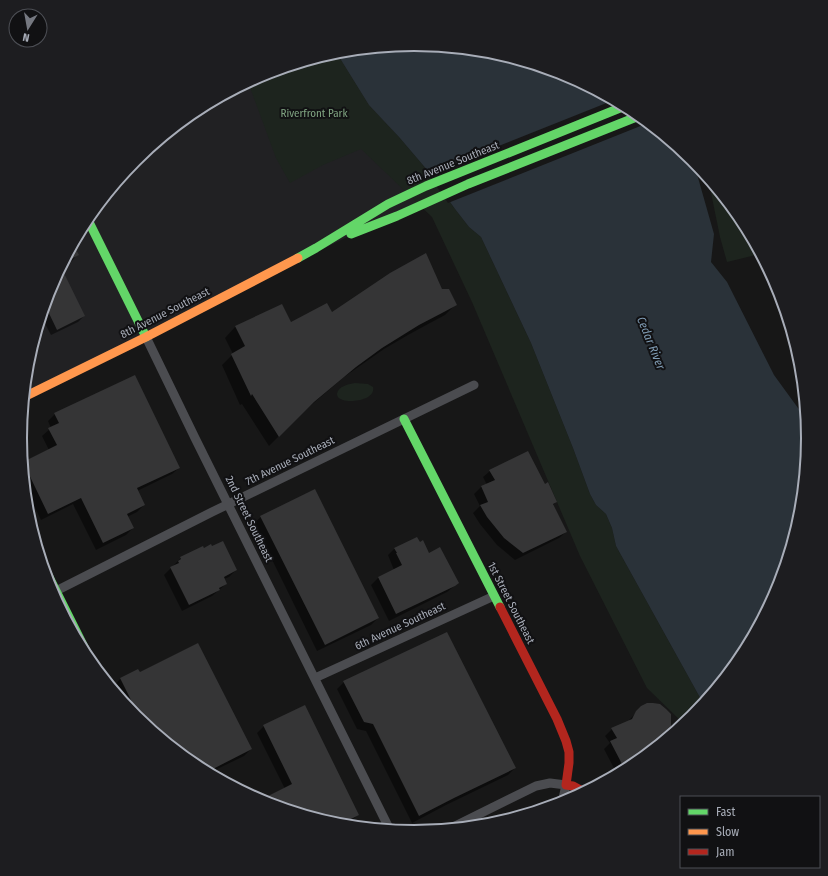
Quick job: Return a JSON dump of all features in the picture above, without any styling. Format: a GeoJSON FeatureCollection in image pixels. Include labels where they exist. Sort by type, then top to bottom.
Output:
{"type":"FeatureCollection","features":[{"type":"Feature","properties":{"kind":"main road","name":"8th Avenue Southeast"},"geometry":{"type":"LineString","coordinates":[[29,394],[146,337],[316,248],[388,204],[426,186],[618,109]]}},
{"type":"Feature","properties":{"kind":"main road","name":"8th Avenue Southeast"},"geometry":{"type":"LineString","coordinates":[[316,248],[397,216],[468,184],[633,119]]}},
{"type":"Feature","properties":{"kind":"main road","name":"2nd Street Southeast"},"geometry":{"type":"LineString","coordinates":[[91,225],[146,337]]}},
{"type":"Feature","properties":{"kind":"main road","name":"1st Street Southeast"},"geometry":{"type":"LineString","coordinates":[[404,419],[557,719],[566,741],[569,758],[566,784]]}},
{"type":"Feature","properties":{"kind":"main road"},"geometry":{"type":"LineString","coordinates":[[566,784],[578,789]]}},
{"type":"Feature","properties":{"kind":"street","name":"2nd Street Southeast"},"geometry":{"type":"LineString","coordinates":[[146,337],[387,824]]}},
{"type":"Feature","properties":{"kind":"street","name":"7th Avenue Southeast"},"geometry":{"type":"LineString","coordinates":[[58,590],[228,504],[474,385]]}},
{"type":"Feature","properties":{"kind":"street","name":"6th Avenue Southeast"},"geometry":{"type":"LineString","coordinates":[[315,678],[494,596]]}},
{"type":"Feature","properties":{"kind":"street"},"geometry":{"type":"LineString","coordinates":[[463,822],[536,786],[550,783],[566,784],[564,795]]}},
{"type":"Feature","properties":{"kind":"shaded area"},"geometry":{"type":"Polygon","coordinates":[[[340,58],[438,192],[29,394],[34,363],[40,338],[56,290],[79,244],[92,223],[123,183],[140,164],[159,147],[199,116],[243,91],[266,80],[314,64],[340,58]]]}},
{"type":"Feature","properties":{"kind":"green space","name":"Riverfront Park"},"geometry":{"type":"Polygon","coordinates":[[[340,58],[369,105],[428,171],[469,227],[481,237],[531,343],[590,494],[596,505],[606,514],[612,528],[616,546],[700,698],[679,720],[647,688],[580,556],[472,302],[432,217],[361,149],[323,165],[290,183],[276,158],[250,88],[266,80],[314,64],[340,58]]]}},
{"type":"Feature","properties":{"kind":"green space"},"geometry":{"type":"Polygon","coordinates":[[[710,189],[736,223],[755,255],[727,262],[720,237],[710,189]]]}},
{"type":"Feature","properties":{"kind":"green space"},"geometry":{"type":"Polygon","coordinates":[[[355,383],[368,384],[373,387],[371,395],[357,401],[347,401],[338,398],[337,394],[339,389],[355,383]]]}},
{"type":"Feature","properties":{"kind":"water","name":"Cedar River"},"geometry":{"type":"Polygon","coordinates":[[[414,51],[465,54],[489,58],[514,64],[562,80],[608,103],[650,131],[688,164],[697,174],[714,234],[711,262],[727,282],[774,375],[800,410],[801,438],[798,489],[794,513],[788,538],[772,586],[749,632],[736,653],[721,674],[700,698],[616,546],[612,528],[606,514],[596,505],[590,494],[531,343],[481,237],[469,227],[428,171],[369,105],[340,58],[363,54],[414,51]]]}},
{"type":"Feature","properties":{"kind":"pier"},"geometry":{"type":"Polygon","coordinates":[[[607,103],[642,125],[448,203],[428,174],[607,103]]]}},
{"type":"Feature","properties":{"kind":"building"},"geometry":{"type":"Polygon","coordinates":[[[76,250],[79,255],[71,259],[76,250]]]}},
{"type":"Feature","properties":{"kind":"building"},"geometry":{"type":"Polygon","coordinates":[[[426,253],[442,289],[449,289],[457,305],[419,325],[382,348],[356,367],[314,402],[279,437],[252,394],[251,396],[231,354],[245,346],[235,326],[282,304],[291,322],[327,303],[332,312],[390,273],[426,253]]]}},
{"type":"Feature","properties":{"kind":"building"},"geometry":{"type":"Polygon","coordinates":[[[64,273],[85,316],[57,330],[49,312],[56,290],[64,273]]]}},
{"type":"Feature","properties":{"kind":"building"},"geometry":{"type":"Polygon","coordinates":[[[135,375],[180,468],[137,488],[145,505],[127,514],[134,528],[103,543],[81,498],[48,514],[29,474],[28,460],[57,445],[48,428],[59,423],[54,413],[135,375]]]}},
{"type":"Feature","properties":{"kind":"building"},"geometry":{"type":"Polygon","coordinates":[[[528,451],[545,484],[548,482],[557,502],[553,504],[567,532],[523,553],[504,538],[487,517],[480,505],[488,502],[481,486],[495,480],[489,470],[528,451]]]}},
{"type":"Feature","properties":{"kind":"building"},"geometry":{"type":"Polygon","coordinates":[[[315,489],[379,618],[325,645],[260,516],[315,489]]]}},
{"type":"Feature","properties":{"kind":"building"},"geometry":{"type":"Polygon","coordinates":[[[417,537],[420,542],[423,540],[429,553],[440,547],[459,583],[396,614],[378,577],[402,565],[394,548],[417,537]]]}},
{"type":"Feature","properties":{"kind":"building"},"geometry":{"type":"Polygon","coordinates":[[[223,541],[237,570],[224,577],[227,584],[219,588],[220,590],[189,605],[170,567],[179,563],[178,561],[181,559],[180,557],[203,546],[204,548],[211,544],[212,546],[223,541]]]}},
{"type":"Feature","properties":{"kind":"building"},"geometry":{"type":"Polygon","coordinates":[[[447,632],[516,768],[419,816],[373,724],[364,722],[343,681],[447,632]]]}},
{"type":"Feature","properties":{"kind":"building"},"geometry":{"type":"Polygon","coordinates":[[[198,643],[252,749],[213,769],[199,760],[159,729],[133,704],[120,678],[138,669],[140,672],[198,643]]]}},
{"type":"Feature","properties":{"kind":"building"},"geometry":{"type":"Polygon","coordinates":[[[647,703],[660,704],[671,714],[671,727],[650,745],[622,764],[610,741],[617,738],[611,728],[632,719],[636,711],[647,703]]]}},
{"type":"Feature","properties":{"kind":"building"},"geometry":{"type":"Polygon","coordinates":[[[305,705],[359,815],[350,820],[339,818],[314,812],[267,796],[292,784],[263,725],[305,705]]]}},
{"type":"Feature","properties":{"kind":"traffic: fast"},"geometry":{"type":"LineString","coordinates":[[298,258],[388,204],[426,186],[618,109]]}},
{"type":"Feature","properties":{"kind":"traffic: fast"},"geometry":{"type":"LineString","coordinates":[[351,234],[397,216],[468,184],[633,119]]}},
{"type":"Feature","properties":{"kind":"traffic: fast"},"geometry":{"type":"LineString","coordinates":[[91,225],[146,337]]}},
{"type":"Feature","properties":{"kind":"traffic: fast"},"geometry":{"type":"LineString","coordinates":[[404,419],[500,607]]}},
{"type":"Feature","properties":{"kind":"traffic: slow"},"geometry":{"type":"LineString","coordinates":[[29,394],[146,337],[298,258]]}},
{"type":"Feature","properties":{"kind":"traffic: jam"},"geometry":{"type":"LineString","coordinates":[[500,607],[557,719],[566,741],[569,752],[566,785],[578,789]]}}]}
